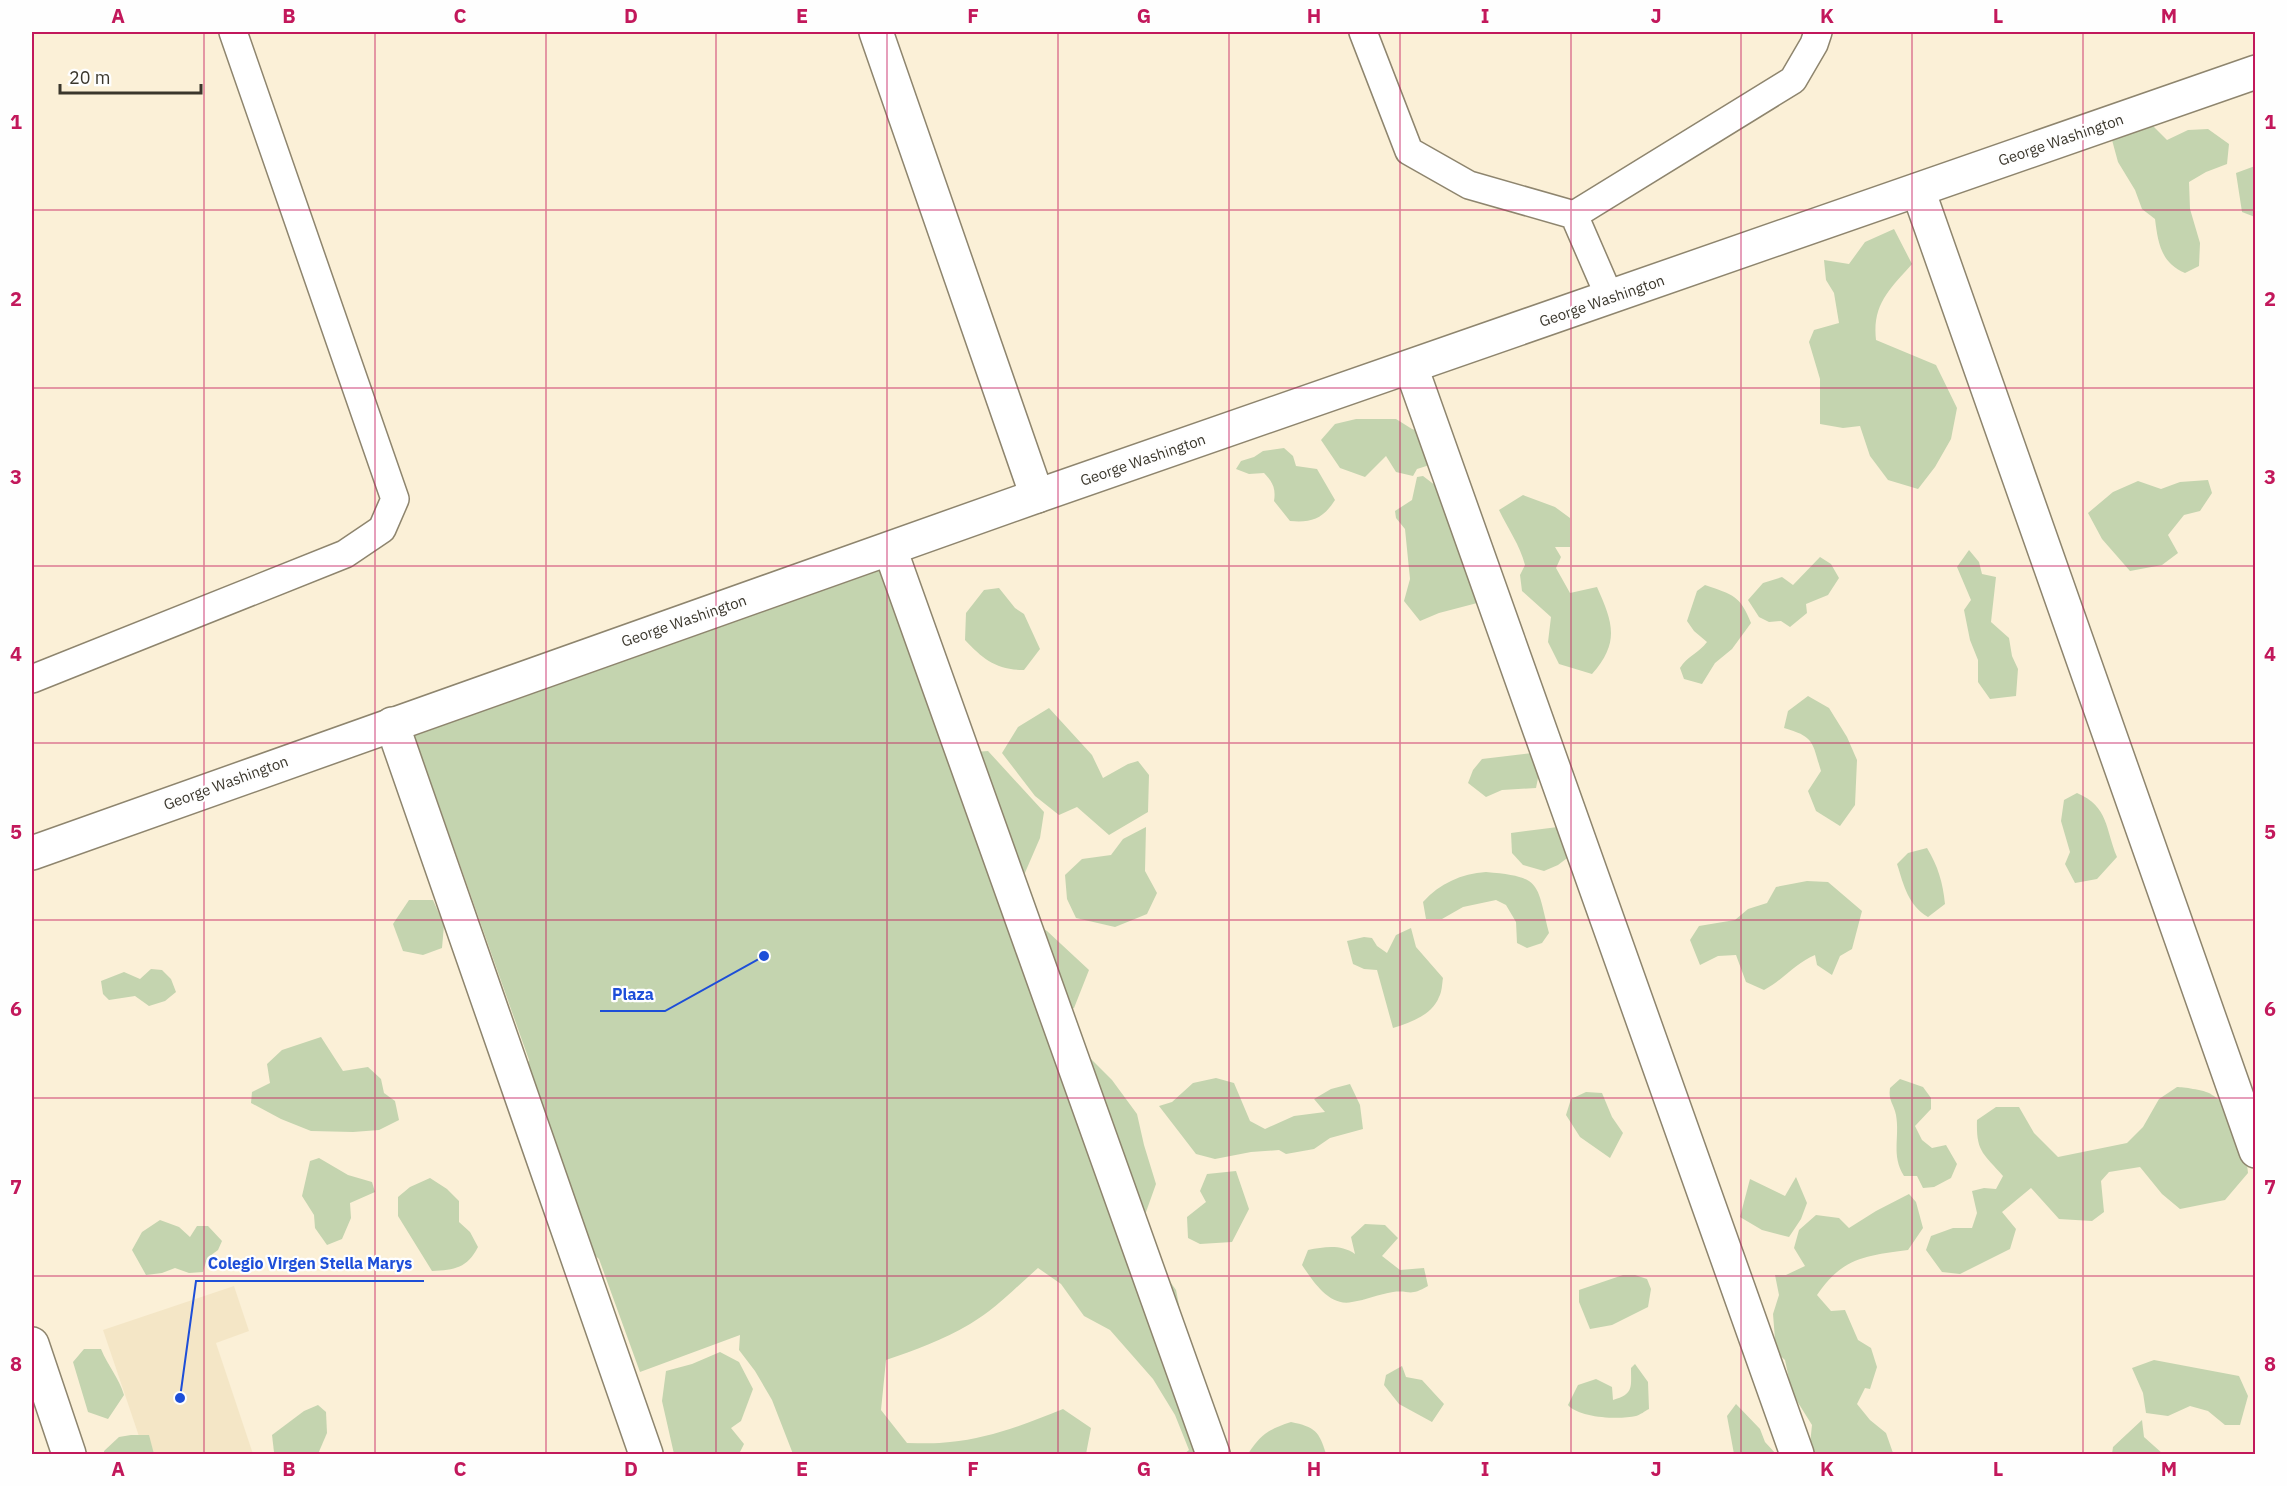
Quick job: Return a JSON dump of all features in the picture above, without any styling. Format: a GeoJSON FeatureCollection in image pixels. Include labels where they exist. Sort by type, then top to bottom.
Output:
{"type":"FeatureCollection","features":[{"type":"Feature","properties":{"kind":"street"},"geometry":{"type":"LineString","coordinates":[[876,32],[1037,496]]}},
{"type":"Feature","properties":{"kind":"street","name":"George Washington"},"geometry":{"type":"LineString","coordinates":[[32,853],[1037,496],[2256,72]]}},
{"type":"Feature","properties":{"kind":"street"},"geometry":{"type":"LineString","coordinates":[[1918,190],[2256,1151]]}},
{"type":"Feature","properties":{"kind":"street"},"geometry":{"type":"LineString","coordinates":[[1411,367],[1797,1455]]}},
{"type":"Feature","properties":{"kind":"street"},"geometry":{"type":"LineString","coordinates":[[890,549],[1213,1455]]}},
{"type":"Feature","properties":{"kind":"street"},"geometry":{"type":"LineString","coordinates":[[392,724],[646,1455]]}},
{"type":"Feature","properties":{"kind":"street"},"geometry":{"type":"LineString","coordinates":[[32,1344],[69,1455]]}},
{"type":"Feature","properties":{"kind":"lane"},"geometry":{"type":"LineString","coordinates":[[32,679],[345,554],[382,529],[396,499],[233,32]]}},
{"type":"Feature","properties":{"kind":"lane"},"geometry":{"type":"LineString","coordinates":[[1364,32],[1409,151],[1469,185],[1574,215],[1793,80],[1814,44],[1818,32]]}},
{"type":"Feature","properties":{"kind":"lane"},"geometry":{"type":"LineString","coordinates":[[1574,215],[1610,298]]}},
{"type":"Feature","properties":{"kind":"shaded area"},"geometry":{"type":"Polygon","coordinates":[[[234,1286],[249,1331],[216,1343],[253,1454],[145,1454],[103,1330],[234,1286]]]}},
{"type":"Feature","properties":{"kind":"green space"},"geometry":{"type":"Polygon","coordinates":[[[2150,123],[2167,140],[2188,130],[2208,129],[2229,144],[2227,164],[2189,182],[2190,209],[2200,243],[2199,266],[2185,273],[2171,264],[2162,251],[2155,219],[2142,209],[2135,190],[2118,162],[2112,140],[2128,127],[2150,123]]]}},
{"type":"Feature","properties":{"kind":"green space"},"geometry":{"type":"Polygon","coordinates":[[[2255,166],[2255,217],[2242,212],[2236,173],[2255,166]]]}},
{"type":"Feature","properties":{"kind":"green space"},"geometry":{"type":"Polygon","coordinates":[[[1894,229],[1912,264],[1884,298],[1877,316],[1876,340],[1936,365],[1957,408],[1951,439],[1935,467],[1918,489],[1888,480],[1870,456],[1860,426],[1843,428],[1820,424],[1820,379],[1809,342],[1814,330],[1839,323],[1834,293],[1826,280],[1824,260],[1849,264],[1865,242],[1894,229]]]}},
{"type":"Feature","properties":{"kind":"green space"},"geometry":{"type":"Polygon","coordinates":[[[1356,419],[1396,419],[1412,429],[1427,433],[1436,463],[1417,469],[1413,476],[1396,472],[1386,456],[1365,477],[1340,468],[1321,440],[1335,424],[1356,419]]]}},
{"type":"Feature","properties":{"kind":"green space"},"geometry":{"type":"Polygon","coordinates":[[[1284,448],[1293,456],[1296,466],[1317,469],[1335,500],[1321,516],[1304,521],[1290,521],[1274,501],[1273,486],[1264,473],[1249,474],[1236,469],[1241,461],[1263,451],[1284,448]]]}},
{"type":"Feature","properties":{"kind":"green space"},"geometry":{"type":"Polygon","coordinates":[[[1423,476],[1440,489],[1481,602],[1439,613],[1420,621],[1404,601],[1410,579],[1405,529],[1396,518],[1395,511],[1412,500],[1417,477],[1423,476]]]}},
{"type":"Feature","properties":{"kind":"green space"},"geometry":{"type":"Polygon","coordinates":[[[2208,480],[2212,493],[2200,511],[2184,515],[2168,535],[2178,553],[2162,565],[2130,571],[2102,539],[2088,513],[2113,492],[2138,481],[2161,489],[2180,482],[2208,480]]]}},
{"type":"Feature","properties":{"kind":"green space"},"geometry":{"type":"Polygon","coordinates":[[[1523,495],[1555,507],[1570,518],[1570,547],[1555,547],[1561,557],[1556,568],[1570,593],[1597,587],[1603,600],[1610,622],[1610,642],[1601,663],[1592,674],[1559,664],[1548,642],[1551,617],[1522,591],[1520,575],[1525,565],[1499,510],[1523,495]]]}},
{"type":"Feature","properties":{"kind":"green space"},"geometry":{"type":"Polygon","coordinates":[[[890,549],[963,753],[988,751],[1044,812],[1040,838],[1024,875],[1008,877],[1021,915],[1047,931],[1089,970],[1074,1008],[1057,1017],[1087,1055],[1112,1080],[1137,1114],[1156,1184],[1146,1212],[1123,1240],[1158,1265],[1176,1290],[1201,1454],[1184,1454],[1189,1450],[1175,1415],[1153,1379],[1110,1330],[1084,1316],[1061,1284],[1038,1268],[997,1305],[970,1324],[939,1340],[886,1360],[881,1410],[907,1443],[945,1443],[994,1434],[1063,1409],[1091,1428],[1086,1454],[793,1454],[772,1400],[739,1350],[740,1335],[640,1372],[599,1259],[589,1250],[524,1074],[529,1060],[408,718],[890,549]]]}},
{"type":"Feature","properties":{"kind":"green space"},"geometry":{"type":"Polygon","coordinates":[[[1969,550],[1979,562],[1982,574],[1996,577],[1991,622],[2009,638],[2012,656],[2018,669],[2016,696],[1990,699],[1978,682],[1978,660],[1970,640],[1964,610],[1971,600],[1957,567],[1969,550]]]}},
{"type":"Feature","properties":{"kind":"green space"},"geometry":{"type":"Polygon","coordinates":[[[1820,557],[1831,564],[1839,578],[1828,595],[1806,604],[1807,613],[1790,627],[1781,621],[1769,622],[1759,617],[1748,600],[1763,583],[1782,577],[1793,585],[1820,557]]]}},
{"type":"Feature","properties":{"kind":"green space"},"geometry":{"type":"Polygon","coordinates":[[[1705,585],[1722,591],[1739,601],[1751,623],[1732,649],[1715,663],[1702,684],[1684,679],[1680,668],[1707,642],[1694,631],[1687,621],[1697,591],[1705,585]]]}},
{"type":"Feature","properties":{"kind":"green space"},"geometry":{"type":"Polygon","coordinates":[[[999,588],[1015,608],[1024,614],[1040,649],[1024,670],[998,666],[978,653],[965,640],[966,613],[984,590],[999,588]]]}},
{"type":"Feature","properties":{"kind":"green space"},"geometry":{"type":"Polygon","coordinates":[[[1808,696],[1829,708],[1847,737],[1857,760],[1855,805],[1840,826],[1816,811],[1808,791],[1821,771],[1814,747],[1802,734],[1784,728],[1788,711],[1808,696]]]}},
{"type":"Feature","properties":{"kind":"green space"},"geometry":{"type":"Polygon","coordinates":[[[1049,708],[1092,755],[1103,778],[1138,761],[1149,775],[1148,812],[1109,835],[1077,807],[1059,815],[1035,796],[1002,753],[1018,727],[1049,708]]]}},
{"type":"Feature","properties":{"kind":"green space"},"geometry":{"type":"Polygon","coordinates":[[[1532,753],[1540,768],[1536,788],[1502,790],[1486,797],[1468,783],[1473,770],[1482,759],[1532,753]]]}},
{"type":"Feature","properties":{"kind":"green space"},"geometry":{"type":"Polygon","coordinates":[[[2077,793],[2101,812],[2117,857],[2097,879],[2075,883],[2065,864],[2070,852],[2061,821],[2064,800],[2077,793]]]}},
{"type":"Feature","properties":{"kind":"green space"},"geometry":{"type":"Polygon","coordinates":[[[1566,826],[1575,852],[1558,865],[1544,871],[1523,865],[1512,853],[1511,833],[1566,826]]]}},
{"type":"Feature","properties":{"kind":"green space"},"geometry":{"type":"Polygon","coordinates":[[[1146,827],[1145,871],[1157,893],[1147,914],[1115,927],[1076,918],[1067,899],[1065,875],[1082,859],[1111,855],[1123,839],[1146,827]]]}},
{"type":"Feature","properties":{"kind":"green space"},"geometry":{"type":"Polygon","coordinates":[[[1927,848],[1939,875],[1945,904],[1928,917],[1911,901],[1897,864],[1908,853],[1927,848]]]}},
{"type":"Feature","properties":{"kind":"green space"},"geometry":{"type":"Polygon","coordinates":[[[1486,872],[1518,876],[1534,885],[1542,903],[1549,933],[1542,943],[1527,948],[1517,943],[1516,922],[1506,905],[1496,900],[1463,907],[1442,919],[1426,919],[1423,902],[1436,890],[1460,877],[1486,872]]]}},
{"type":"Feature","properties":{"kind":"green space"},"geometry":{"type":"Polygon","coordinates":[[[1807,881],[1828,882],[1862,911],[1852,949],[1840,956],[1832,975],[1817,965],[1815,955],[1764,990],[1746,982],[1736,955],[1718,956],[1700,965],[1690,940],[1699,926],[1735,920],[1748,909],[1767,903],[1776,887],[1807,881]]]}},
{"type":"Feature","properties":{"kind":"green space"},"geometry":{"type":"Polygon","coordinates":[[[409,900],[433,900],[444,925],[442,948],[423,955],[403,951],[393,924],[409,900]]]}},
{"type":"Feature","properties":{"kind":"green space"},"geometry":{"type":"Polygon","coordinates":[[[1411,928],[1416,947],[1443,978],[1441,990],[1436,1003],[1426,1013],[1413,1021],[1393,1028],[1377,970],[1364,969],[1353,964],[1347,941],[1364,937],[1372,938],[1377,946],[1387,953],[1396,935],[1411,928]]]}},
{"type":"Feature","properties":{"kind":"green space"},"geometry":{"type":"Polygon","coordinates":[[[151,969],[162,970],[171,979],[176,992],[165,1001],[149,1006],[135,996],[109,1000],[103,994],[101,981],[124,972],[140,979],[151,969]]]}},
{"type":"Feature","properties":{"kind":"green space"},"geometry":{"type":"Polygon","coordinates":[[[321,1037],[343,1071],[368,1067],[381,1079],[384,1093],[395,1101],[399,1120],[379,1130],[311,1131],[281,1119],[251,1103],[252,1092],[270,1083],[267,1064],[282,1050],[321,1037]]]}},
{"type":"Feature","properties":{"kind":"green space"},"geometry":{"type":"Polygon","coordinates":[[[1216,1078],[1234,1083],[1250,1121],[1265,1129],[1294,1116],[1325,1112],[1314,1099],[1331,1089],[1350,1084],[1360,1105],[1363,1129],[1330,1138],[1314,1149],[1286,1154],[1279,1150],[1251,1152],[1215,1159],[1196,1154],[1159,1106],[1172,1102],[1193,1083],[1216,1078]]]}},
{"type":"Feature","properties":{"kind":"green space"},"geometry":{"type":"Polygon","coordinates":[[[1900,1079],[1923,1087],[1931,1098],[1931,1109],[1915,1126],[1922,1140],[1932,1148],[1946,1145],[1957,1164],[1951,1178],[1934,1187],[1923,1188],[1917,1176],[1904,1176],[1900,1168],[1897,1154],[1896,1115],[1890,1099],[1890,1088],[1900,1079]]]}},
{"type":"Feature","properties":{"kind":"green space"},"geometry":{"type":"Polygon","coordinates":[[[2177,1087],[2209,1093],[2229,1107],[2237,1117],[2243,1137],[2248,1173],[2225,1200],[2180,1209],[2162,1194],[2140,1167],[2109,1172],[2101,1181],[2104,1212],[2092,1221],[2059,1219],[2031,1188],[2002,1212],[2016,1229],[2010,1249],[1960,1274],[1942,1272],[1926,1250],[1931,1236],[1953,1228],[1972,1228],[1977,1213],[1972,1191],[1984,1188],[1996,1189],[2003,1176],[1982,1151],[1977,1131],[1977,1120],[1996,1107],[2019,1107],[2034,1133],[2058,1157],[2127,1143],[2143,1127],[2159,1099],[2177,1087]]]}},
{"type":"Feature","properties":{"kind":"green space"},"geometry":{"type":"Polygon","coordinates":[[[1586,1092],[1602,1093],[1612,1117],[1623,1133],[1610,1158],[1580,1137],[1566,1115],[1571,1099],[1586,1092]]]}},
{"type":"Feature","properties":{"kind":"green space"},"geometry":{"type":"Polygon","coordinates":[[[319,1158],[348,1175],[372,1182],[375,1192],[350,1203],[351,1218],[342,1239],[327,1245],[315,1228],[314,1215],[302,1196],[310,1161],[319,1158]]]}},
{"type":"Feature","properties":{"kind":"green space"},"geometry":{"type":"Polygon","coordinates":[[[1236,1171],[1249,1209],[1232,1242],[1200,1244],[1188,1238],[1187,1217],[1206,1202],[1200,1191],[1207,1174],[1236,1171]]]}},
{"type":"Feature","properties":{"kind":"green space"},"geometry":{"type":"Polygon","coordinates":[[[1796,1177],[1807,1203],[1801,1219],[1789,1237],[1762,1230],[1740,1217],[1750,1179],[1785,1196],[1796,1177]]]}},
{"type":"Feature","properties":{"kind":"green space"},"geometry":{"type":"Polygon","coordinates":[[[430,1178],[447,1189],[459,1201],[459,1222],[470,1232],[478,1247],[465,1264],[454,1269],[432,1271],[398,1216],[398,1197],[410,1187],[430,1178]]]}},
{"type":"Feature","properties":{"kind":"green space"},"geometry":{"type":"Polygon","coordinates":[[[1909,1194],[1916,1202],[1923,1228],[1908,1250],[1856,1260],[1836,1273],[1817,1295],[1831,1311],[1845,1310],[1858,1340],[1871,1348],[1877,1367],[1870,1389],[1865,1388],[1857,1404],[1870,1420],[1886,1433],[1893,1453],[1813,1454],[1810,1444],[1812,1425],[1792,1393],[1785,1360],[1776,1352],[1773,1314],[1779,1295],[1775,1275],[1786,1275],[1805,1266],[1794,1248],[1799,1230],[1816,1215],[1839,1218],[1849,1228],[1909,1194]]]}},
{"type":"Feature","properties":{"kind":"green space"},"geometry":{"type":"Polygon","coordinates":[[[160,1220],[179,1227],[190,1237],[197,1226],[208,1226],[222,1241],[218,1250],[207,1258],[203,1272],[189,1273],[175,1268],[162,1273],[146,1275],[132,1250],[142,1232],[160,1220]]]}},
{"type":"Feature","properties":{"kind":"green space"},"geometry":{"type":"Polygon","coordinates":[[[1365,1224],[1385,1225],[1398,1238],[1382,1256],[1400,1270],[1424,1268],[1428,1286],[1413,1292],[1393,1292],[1344,1303],[1336,1301],[1322,1291],[1302,1265],[1308,1250],[1338,1248],[1355,1254],[1351,1237],[1365,1224]]]}},
{"type":"Feature","properties":{"kind":"green space"},"geometry":{"type":"Polygon","coordinates":[[[1623,1275],[1635,1275],[1647,1279],[1651,1289],[1648,1307],[1612,1325],[1590,1329],[1579,1302],[1579,1290],[1623,1275]]]}},
{"type":"Feature","properties":{"kind":"green space"},"geometry":{"type":"Polygon","coordinates":[[[84,1349],[101,1349],[124,1395],[108,1419],[88,1412],[73,1362],[84,1349]]]}},
{"type":"Feature","properties":{"kind":"green space"},"geometry":{"type":"Polygon","coordinates":[[[720,1352],[739,1362],[753,1389],[741,1421],[731,1428],[744,1444],[739,1454],[674,1454],[662,1401],[666,1371],[692,1364],[720,1352]]]}},
{"type":"Feature","properties":{"kind":"green space"},"geometry":{"type":"Polygon","coordinates":[[[2154,1360],[2239,1376],[2248,1396],[2240,1425],[2225,1425],[2208,1411],[2190,1406],[2168,1416],[2146,1413],[2143,1393],[2132,1368],[2154,1360]]]}},
{"type":"Feature","properties":{"kind":"green space"},"geometry":{"type":"Polygon","coordinates":[[[1635,1364],[1648,1382],[1649,1409],[1636,1416],[1610,1418],[1581,1413],[1568,1405],[1578,1385],[1596,1379],[1612,1387],[1613,1400],[1625,1395],[1630,1389],[1631,1368],[1635,1364]]]}},
{"type":"Feature","properties":{"kind":"green space"},"geometry":{"type":"Polygon","coordinates":[[[1402,1366],[1406,1377],[1422,1380],[1444,1404],[1432,1422],[1399,1404],[1384,1385],[1386,1375],[1402,1366]]]}},
{"type":"Feature","properties":{"kind":"green space"},"geometry":{"type":"Polygon","coordinates":[[[1736,1404],[1760,1429],[1765,1442],[1776,1454],[1734,1454],[1727,1416],[1736,1404]]]}},
{"type":"Feature","properties":{"kind":"green space"},"geometry":{"type":"Polygon","coordinates":[[[318,1405],[326,1412],[327,1433],[318,1454],[274,1452],[272,1435],[304,1411],[318,1405]]]}},
{"type":"Feature","properties":{"kind":"green space"},"geometry":{"type":"Polygon","coordinates":[[[2142,1420],[2144,1437],[2163,1454],[2112,1454],[2113,1447],[2142,1420]]]}},
{"type":"Feature","properties":{"kind":"green space"},"geometry":{"type":"Polygon","coordinates":[[[1291,1422],[1315,1431],[1326,1454],[1248,1454],[1266,1434],[1291,1422]]]}},
{"type":"Feature","properties":{"kind":"green space"},"geometry":{"type":"Polygon","coordinates":[[[149,1435],[154,1454],[104,1454],[104,1451],[119,1437],[149,1435]]]}},
{"type":"Feature","properties":{"kind":"place","name":"Plaza"},"geometry":{"type":"Point","coordinates":[764,956]}},
{"type":"Feature","properties":{"kind":"place","name":"Colegio Virgen Stella Marys"},"geometry":{"type":"Point","coordinates":[180,1398]}}]}
